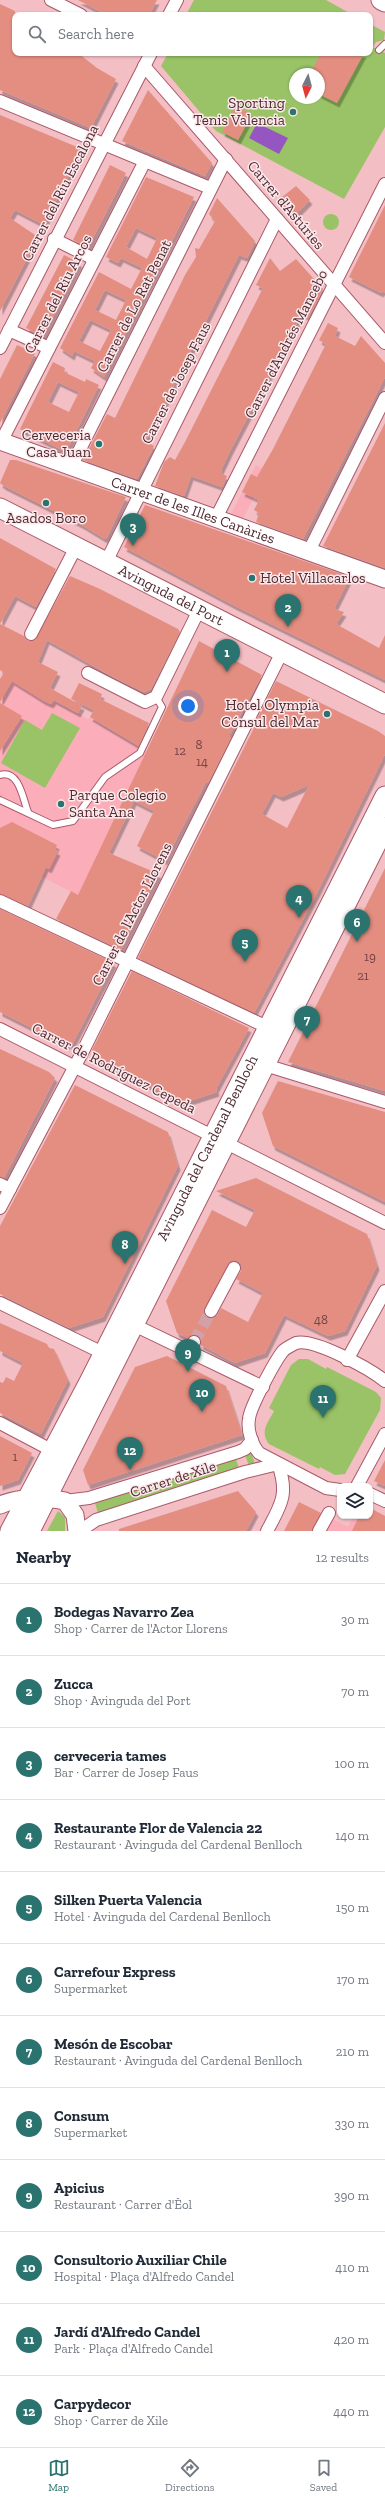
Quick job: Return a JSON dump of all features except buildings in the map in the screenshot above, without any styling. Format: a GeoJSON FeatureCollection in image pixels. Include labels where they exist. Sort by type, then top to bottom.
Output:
{"type":"FeatureCollection","features":[{"type":"Feature","properties":{"kind":"main road"},"geometry":{"type":"LineString","coordinates":[[381,0],[385,2]]}},
{"type":"Feature","properties":{"kind":"main road","name":"Avinguda del Port"},"geometry":{"type":"LineString","coordinates":[[0,508],[385,704]]}},
{"type":"Feature","properties":{"kind":"main road","name":"Avinguda del Cardenal Benlloch"},"geometry":{"type":"LineString","coordinates":[[30,1531],[37,1498],[54,1450],[110,1356],[134,1325],[220,1139],[267,1027],[385,796]]}},
{"type":"Feature","properties":{"kind":"main road","name":"Avinguda del Cardenal Benlloch"},"geometry":{"type":"LineString","coordinates":[[10,1531],[37,1498],[220,1139],[265,1065],[385,827]]}},
{"type":"Feature","properties":{"kind":"street"},"geometry":{"type":"LineString","coordinates":[[51,0],[75,12]]}},
{"type":"Feature","properties":{"kind":"street"},"geometry":{"type":"LineString","coordinates":[[171,12],[177,0]]}},
{"type":"Feature","properties":{"kind":"street","name":"Carrer del Riu Escalona"},"geometry":{"type":"LineString","coordinates":[[0,348],[103,143],[149,56]]}},
{"type":"Feature","properties":{"kind":"street","name":"Carrer d'Astúries"},"geometry":{"type":"LineString","coordinates":[[144,66],[385,343]]}},
{"type":"Feature","properties":{"kind":"street"},"geometry":{"type":"LineString","coordinates":[[0,101],[210,188]]}},
{"type":"Feature","properties":{"kind":"street","name":"Carrer de Lo Rat Penat"},"geometry":{"type":"LineString","coordinates":[[71,467],[210,188],[226,159]]}},
{"type":"Feature","properties":{"kind":"street","name":"Carrer del Riu Arcos"},"geometry":{"type":"LineString","coordinates":[[1,441],[145,161]]}},
{"type":"Feature","properties":{"kind":"street","name":"Carrer d'Andrés Mancebo"},"geometry":{"type":"LineString","coordinates":[[215,520],[385,184]]}},
{"type":"Feature","properties":{"kind":"street","name":"Carrer de Josep Faus"},"geometry":{"type":"LineString","coordinates":[[106,562],[140,491],[277,219]]}},
{"type":"Feature","properties":{"kind":"street"},"geometry":{"type":"LineString","coordinates":[[54,239],[94,259]]}},
{"type":"Feature","properties":{"kind":"street"},"geometry":{"type":"LineString","coordinates":[[9,330],[49,348]]}},
{"type":"Feature","properties":{"kind":"street"},"geometry":{"type":"LineString","coordinates":[[308,550],[385,398]]}},
{"type":"Feature","properties":{"kind":"street","name":"Carrer de les Illes Canàries"},"geometry":{"type":"LineString","coordinates":[[1,441],[140,491],[215,520],[308,550],[385,579]]}},
{"type":"Feature","properties":{"kind":"street"},"geometry":{"type":"LineString","coordinates":[[31,634],[76,547]]}},
{"type":"Feature","properties":{"kind":"street"},"geometry":{"type":"LineString","coordinates":[[88,673],[145,702],[156,697],[199,610]]}},
{"type":"Feature","properties":{"kind":"street","name":"Carrer de l'Actor Llorens"},"geometry":{"type":"LineString","coordinates":[[0,1208],[5,1187],[75,1066],[282,652]]}},
{"type":"Feature","properties":{"kind":"street"},"geometry":{"type":"LineString","coordinates":[[0,901],[126,962],[267,1027]]}},
{"type":"Feature","properties":{"kind":"street","name":"Carrer de Rodríguez Cepeda"},"geometry":{"type":"LineString","coordinates":[[0,1029],[385,1223]]}},
{"type":"Feature","properties":{"kind":"street"},"geometry":{"type":"LineString","coordinates":[[265,1065],[385,1102]]}},
{"type":"Feature","properties":{"kind":"street"},"geometry":{"type":"LineString","coordinates":[[211,1311],[234,1268]]}},
{"type":"Feature","properties":{"kind":"street"},"geometry":{"type":"LineString","coordinates":[[347,1360],[385,1291]]}},
{"type":"Feature","properties":{"kind":"street"},"geometry":{"type":"LineString","coordinates":[[0,1303],[110,1356]]}},
{"type":"Feature","properties":{"kind":"street"},"geometry":{"type":"LineString","coordinates":[[134,1325],[188,1353],[263,1387]]}},
{"type":"Feature","properties":{"kind":"street"},"geometry":{"type":"LineString","coordinates":[[188,1353],[194,1342]]}},
{"type":"Feature","properties":{"kind":"street"},"geometry":{"type":"LineString","coordinates":[[337,1490],[326,1488],[259,1454],[252,1440],[248,1420],[278,1358],[284,1350],[296,1343],[313,1344],[347,1360],[385,1381]]}},
{"type":"Feature","properties":{"kind":"street"},"geometry":{"type":"LineString","coordinates":[[0,1423],[54,1450]]}},
{"type":"Feature","properties":{"kind":"street"},"geometry":{"type":"LineString","coordinates":[[359,1483],[385,1434]]}},
{"type":"Feature","properties":{"kind":"street","name":"Carrer de Xile"},"geometry":{"type":"LineString","coordinates":[[65,1501],[89,1498],[238,1452],[244,1449],[252,1440]]}},
{"type":"Feature","properties":{"kind":"street"},"geometry":{"type":"LineString","coordinates":[[268,1531],[283,1498],[283,1476],[278,1464]]}},
{"type":"Feature","properties":{"kind":"street","name":"Carrer de Xile"},"geometry":{"type":"LineString","coordinates":[[80,1531],[96,1520],[245,1472],[278,1464]]}},
{"type":"Feature","properties":{"kind":"street"},"geometry":{"type":"LineString","coordinates":[[373,1495],[385,1501]]}},
{"type":"Feature","properties":{"kind":"street"},"geometry":{"type":"LineString","coordinates":[[0,1505],[37,1498],[65,1501],[75,1515],[77,1531]]}},
{"type":"Feature","properties":{"kind":"street"},"geometry":{"type":"LineString","coordinates":[[319,1531],[329,1513]]}},
{"type":"Feature","properties":{"kind":"lane"},"geometry":{"type":"LineString","coordinates":[[379,50],[385,44]]}},
{"type":"Feature","properties":{"kind":"lane"},"geometry":{"type":"LineString","coordinates":[[0,800],[53,825],[73,821],[105,777],[140,753],[162,707],[156,697]]}},
{"type":"Feature","properties":{"kind":"lane"},"geometry":{"type":"LineString","coordinates":[[0,775],[9,774],[14,778],[28,812]]}},
{"type":"Feature","properties":{"kind":"shaded area"},"geometry":{"type":"Polygon","coordinates":[[[257,123],[288,138],[279,154],[249,138],[257,123]]]}},
{"type":"Feature","properties":{"kind":"shaded area"},"geometry":{"type":"Polygon","coordinates":[[[256,465],[267,471],[243,519],[231,514],[256,465]]]}},
{"type":"Feature","properties":{"kind":"shaded area","name":"Parque Colegio Santa Ana"},"geometry":{"type":"Polygon","coordinates":[[[4,673],[88,719],[90,717],[148,752],[78,895],[0,856],[0,679],[4,673]]]}},
{"type":"Feature","properties":{"kind":"shaded area"},"geometry":{"type":"Polygon","coordinates":[[[373,1510],[385,1516],[385,1531],[325,1531],[331,1518],[348,1527],[352,1519],[373,1519],[373,1510]]]}},
{"type":"Feature","properties":{"kind":"green space"},"geometry":{"type":"Polygon","coordinates":[[[194,0],[326,0],[348,12],[188,12],[194,0]]]}},
{"type":"Feature","properties":{"kind":"green space","name":"Sporting Tenis Valencia"},"geometry":{"type":"Polygon","coordinates":[[[373,26],[385,32],[384,40],[376,42],[373,47],[373,26]]]}},
{"type":"Feature","properties":{"kind":"green space","name":"Sporting Tenis Valencia"},"geometry":{"type":"Polygon","coordinates":[[[373,47],[385,53],[385,127],[344,199],[216,131],[161,66],[166,56],[373,56],[373,47]]]}},
{"type":"Feature","properties":{"kind":"green space"},"geometry":{"type":"Polygon","coordinates":[[[328,214],[334,214],[339,219],[337,228],[334,230],[328,230],[323,225],[323,219],[328,214]]]}},
{"type":"Feature","properties":{"kind":"green space"},"geometry":{"type":"Polygon","coordinates":[[[52,713],[80,728],[45,788],[1,763],[25,720],[42,730],[52,713]]]}},
{"type":"Feature","properties":{"kind":"green space"},"geometry":{"type":"Polygon","coordinates":[[[299,1359],[308,1359],[326,1369],[327,1367],[376,1392],[381,1398],[380,1410],[345,1474],[335,1475],[320,1467],[319,1469],[269,1444],[266,1439],[266,1426],[274,1411],[269,1408],[291,1365],[299,1359]]]}},
{"type":"Feature","properties":{"kind":"green space"},"geometry":{"type":"Polygon","coordinates":[[[251,1452],[255,1464],[249,1466],[245,1455],[251,1452]]]}},
{"type":"Feature","properties":{"kind":"green space"},"geometry":{"type":"Polygon","coordinates":[[[236,1459],[239,1469],[98,1513],[95,1503],[236,1459]]]}},
{"type":"Feature","properties":{"kind":"green space"},"geometry":{"type":"Polygon","coordinates":[[[58,1511],[65,1517],[65,1531],[47,1531],[58,1511]]]}},
{"type":"Feature","properties":{"kind":"tunnel"},"geometry":{"type":"LineString","coordinates":[[194,1342],[211,1311]]}},
{"type":"Feature","properties":{"kind":"place","name":"Sporting Tenis Valencia"},"geometry":{"type":"Point","coordinates":[293,112]}},
{"type":"Feature","properties":{"kind":"place","name":"Cerveceria Casa Juan"},"geometry":{"type":"Point","coordinates":[99,444]}},
{"type":"Feature","properties":{"kind":"place","name":"Asados Boro"},"geometry":{"type":"Point","coordinates":[46,503]}},
{"type":"Feature","properties":{"kind":"place","name":"cerveceria tames"},"geometry":{"type":"Point","coordinates":[133,546]}},
{"type":"Feature","properties":{"kind":"place","name":"Hotel Villacarlos"},"geometry":{"type":"Point","coordinates":[252,578]}},
{"type":"Feature","properties":{"kind":"place","name":"Zucca"},"geometry":{"type":"Point","coordinates":[288,627]}},
{"type":"Feature","properties":{"kind":"place","name":"Bodegas Navarro Zea"},"geometry":{"type":"Point","coordinates":[227,672]}},
{"type":"Feature","properties":{"kind":"place","name":"Hotel Olympia Cónsul del Mar"},"geometry":{"type":"Point","coordinates":[327,714]}},
{"type":"Feature","properties":{"kind":"place","name":"Parque Colegio Santa Ana"},"geometry":{"type":"Point","coordinates":[61,804]}},
{"type":"Feature","properties":{"kind":"place","name":"Restaurante Flor de Valencia 22"},"geometry":{"type":"Point","coordinates":[299,918]}},
{"type":"Feature","properties":{"kind":"place","name":"Carrefour Express"},"geometry":{"type":"Point","coordinates":[357,942]}},
{"type":"Feature","properties":{"kind":"place","name":"Silken Puerta Valencia"},"geometry":{"type":"Point","coordinates":[245,962]}},
{"type":"Feature","properties":{"kind":"place","name":"Mesón de Escobar"},"geometry":{"type":"Point","coordinates":[307,1039]}},
{"type":"Feature","properties":{"kind":"place","name":"Consum"},"geometry":{"type":"Point","coordinates":[125,1264]}},
{"type":"Feature","properties":{"kind":"place","name":"Apicius"},"geometry":{"type":"Point","coordinates":[188,1372]}},
{"type":"Feature","properties":{"kind":"place","name":"Consultorio Auxiliar Chile"},"geometry":{"type":"Point","coordinates":[202,1412]}},
{"type":"Feature","properties":{"kind":"place","name":"Jardí d'Alfredo Candel"},"geometry":{"type":"Point","coordinates":[323,1418]}},
{"type":"Feature","properties":{"kind":"place","name":"Carpydecor"},"geometry":{"type":"Point","coordinates":[130,1470]}}]}
